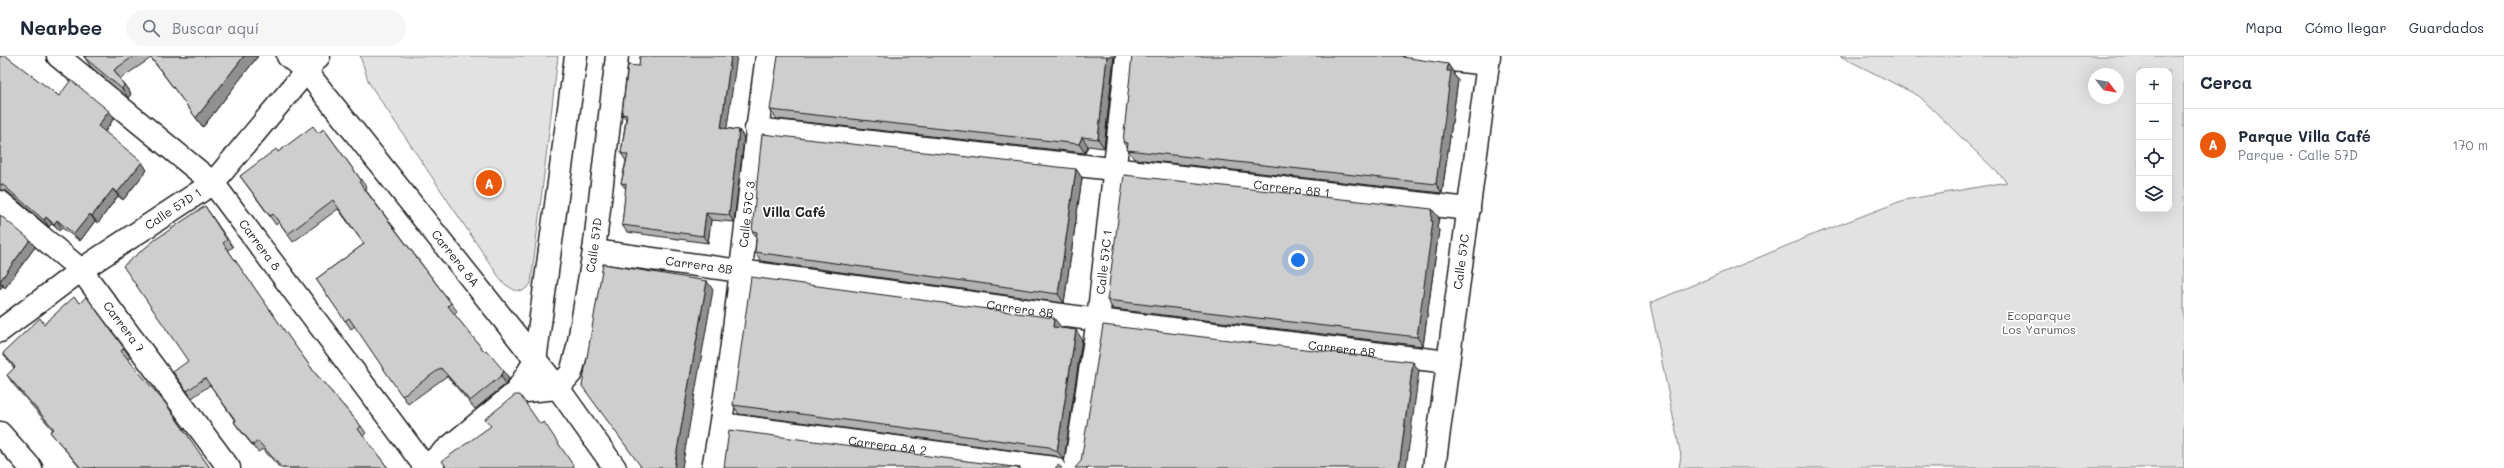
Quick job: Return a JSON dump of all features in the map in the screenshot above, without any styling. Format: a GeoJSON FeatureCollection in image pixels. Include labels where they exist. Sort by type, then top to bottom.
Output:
{"type":"FeatureCollection","features":[{"type":"Feature","properties":{"kind":"street","name":"Carrera 8"},"geometry":{"type":"LineString","coordinates":[[58,56],[213,182],[425,468]]}},
{"type":"Feature","properties":{"kind":"street","name":"Carrera 8A"},"geometry":{"type":"LineString","coordinates":[[288,56],[313,63],[535,361],[558,388],[615,468]]}},
{"type":"Feature","properties":{"kind":"street"},"geometry":{"type":"LineString","coordinates":[[425,468],[516,392],[535,361],[576,56]]}},
{"type":"Feature","properties":{"kind":"street","name":"Calle 57D"},"geometry":{"type":"LineString","coordinates":[[558,388],[571,373],[578,347],[594,251],[617,56]]}},
{"type":"Feature","properties":{"kind":"street","name":"Calle 57C 3"},"geometry":{"type":"LineString","coordinates":[[713,468],[721,424],[741,271],[756,129],[767,56]]}},
{"type":"Feature","properties":{"kind":"street","name":"Calle 57C 1"},"geometry":{"type":"LineString","coordinates":[[1075,468],[1098,320],[1127,56]]}},
{"type":"Feature","properties":{"kind":"street"},"geometry":{"type":"LineString","coordinates":[[1416,56],[1488,60]]}},
{"type":"Feature","properties":{"kind":"street","name":"Calle 57C"},"geometry":{"type":"LineString","coordinates":[[1434,468],[1488,60]]}},
{"type":"Feature","properties":{"kind":"street","name":"Calle 57D 1"},"geometry":{"type":"LineString","coordinates":[[0,331],[81,270],[213,182],[313,63]]}},
{"type":"Feature","properties":{"kind":"street"},"geometry":{"type":"LineString","coordinates":[[756,129],[1115,170]]}},
{"type":"Feature","properties":{"kind":"street","name":"Carrera 8B 1"},"geometry":{"type":"LineString","coordinates":[[1115,170],[1469,210]]}},
{"type":"Feature","properties":{"kind":"street","name":"Carrera 7"},"geometry":{"type":"LineString","coordinates":[[0,202],[81,270],[230,468]]}},
{"type":"Feature","properties":{"kind":"street","name":"Carrera 8B"},"geometry":{"type":"LineString","coordinates":[[594,251],[1098,320],[1448,362]]}},
{"type":"Feature","properties":{"kind":"street"},"geometry":{"type":"LineString","coordinates":[[516,392],[558,388]]}},
{"type":"Feature","properties":{"kind":"street","name":"Carrera 8A 2"},"geometry":{"type":"LineString","coordinates":[[721,424],[1054,468]]}},
{"type":"Feature","properties":{"kind":"street"},"geometry":{"type":"LineString","coordinates":[[0,433],[31,468]]}},
{"type":"Feature","properties":{"kind":"green space"},"geometry":{"type":"Polygon","coordinates":[[[360,56],[558,56],[531,284],[523,291],[514,290],[503,283],[369,83],[360,56]]]}},
{"type":"Feature","properties":{"kind":"green space","name":"Ecoparque Los Yarumos"},"geometry":{"type":"Polygon","coordinates":[[[1840,56],[2184,56],[2184,468],[1679,468],[1681,456],[1650,303],[1810,236],[1904,200],[2007,182],[1919,96],[1840,56]]]}},
{"type":"Feature","properties":{"kind":"building"},"geometry":{"type":"Polygon","coordinates":[[[0,56],[6,56],[59,96],[71,80],[109,111],[98,126],[142,162],[117,193],[113,189],[92,216],[90,214],[74,234],[57,220],[54,224],[46,217],[44,220],[0,184],[0,56]]]}},
{"type":"Feature","properties":{"kind":"building"},"geometry":{"type":"Polygon","coordinates":[[[86,56],[134,56],[114,70],[124,85],[122,89],[85,58],[86,56]]]}},
{"type":"Feature","properties":{"kind":"building"},"geometry":{"type":"Polygon","coordinates":[[[150,56],[244,56],[196,118],[150,56]]]}},
{"type":"Feature","properties":{"kind":"building"},"geometry":{"type":"Polygon","coordinates":[[[640,56],[731,56],[721,128],[739,130],[729,215],[706,213],[703,236],[622,225],[626,184],[621,183],[628,155],[621,153],[627,115],[622,114],[628,65],[639,66],[640,56]]]}},
{"type":"Feature","properties":{"kind":"building"},"geometry":{"type":"Polygon","coordinates":[[[778,56],[1107,56],[1098,139],[1082,137],[1079,144],[770,110],[778,56]]]}},
{"type":"Feature","properties":{"kind":"building"},"geometry":{"type":"Polygon","coordinates":[[[1132,56],[1402,56],[1448,64],[1447,71],[1451,71],[1436,184],[1127,150],[1128,143],[1123,142],[1132,56]]]}},
{"type":"Feature","properties":{"kind":"building"},"geometry":{"type":"Polygon","coordinates":[[[313,126],[318,133],[324,129],[361,180],[359,182],[451,303],[448,306],[484,351],[486,350],[504,371],[501,376],[470,401],[441,368],[402,396],[349,318],[345,321],[316,279],[364,244],[333,200],[288,234],[273,214],[270,216],[240,176],[276,149],[278,152],[313,126]]]}},
{"type":"Feature","properties":{"kind":"building"},"geometry":{"type":"Polygon","coordinates":[[[762,134],[1076,169],[1058,294],[755,252],[757,232],[752,231],[762,134]]]}},
{"type":"Feature","properties":{"kind":"building"},"geometry":{"type":"Polygon","coordinates":[[[1124,175],[1432,209],[1431,221],[1433,221],[1417,337],[1107,300],[1124,175]]]}},
{"type":"Feature","properties":{"kind":"building"},"geometry":{"type":"Polygon","coordinates":[[[205,206],[227,240],[223,243],[315,373],[361,426],[358,429],[388,468],[282,468],[258,441],[253,445],[234,422],[236,421],[205,378],[187,391],[173,372],[188,361],[123,266],[156,239],[205,206]]]}},
{"type":"Feature","properties":{"kind":"building"},"geometry":{"type":"Polygon","coordinates":[[[0,215],[30,240],[0,281],[0,215]]]}},
{"type":"Feature","properties":{"kind":"building"},"geometry":{"type":"Polygon","coordinates":[[[603,264],[707,281],[674,468],[642,468],[582,386],[603,264]]]}},
{"type":"Feature","properties":{"kind":"building"},"geometry":{"type":"Polygon","coordinates":[[[751,277],[1054,318],[1053,327],[1076,330],[1057,451],[1049,447],[733,405],[751,277]]]}},
{"type":"Feature","properties":{"kind":"building"},"geometry":{"type":"Polygon","coordinates":[[[74,297],[80,303],[86,297],[88,299],[124,348],[121,351],[166,404],[210,468],[81,468],[50,432],[54,429],[7,375],[15,367],[3,353],[40,318],[44,324],[74,297]]]}},
{"type":"Feature","properties":{"kind":"building"},"geometry":{"type":"Polygon","coordinates":[[[1103,325],[1413,362],[1399,468],[1075,468],[1081,461],[1103,325]]]}},
{"type":"Feature","properties":{"kind":"building"},"geometry":{"type":"Polygon","coordinates":[[[515,395],[520,395],[540,424],[544,422],[575,468],[447,468],[442,461],[491,426],[485,419],[515,395]]]}},
{"type":"Feature","properties":{"kind":"building"},"geometry":{"type":"Polygon","coordinates":[[[729,430],[1021,468],[724,468],[729,430]]]}},
{"type":"Feature","properties":{"kind":"building"},"geometry":{"type":"Polygon","coordinates":[[[1058,465],[1062,468],[1055,468],[1058,465]]]}},
{"type":"Feature","properties":{"kind":"place","name":"Parque Villa Café"},"geometry":{"type":"Point","coordinates":[489,183]}},
{"type":"Feature","properties":{"kind":"district","name":"Villa Café"},"geometry":{"type":"Point","coordinates":[794,212]}}]}
